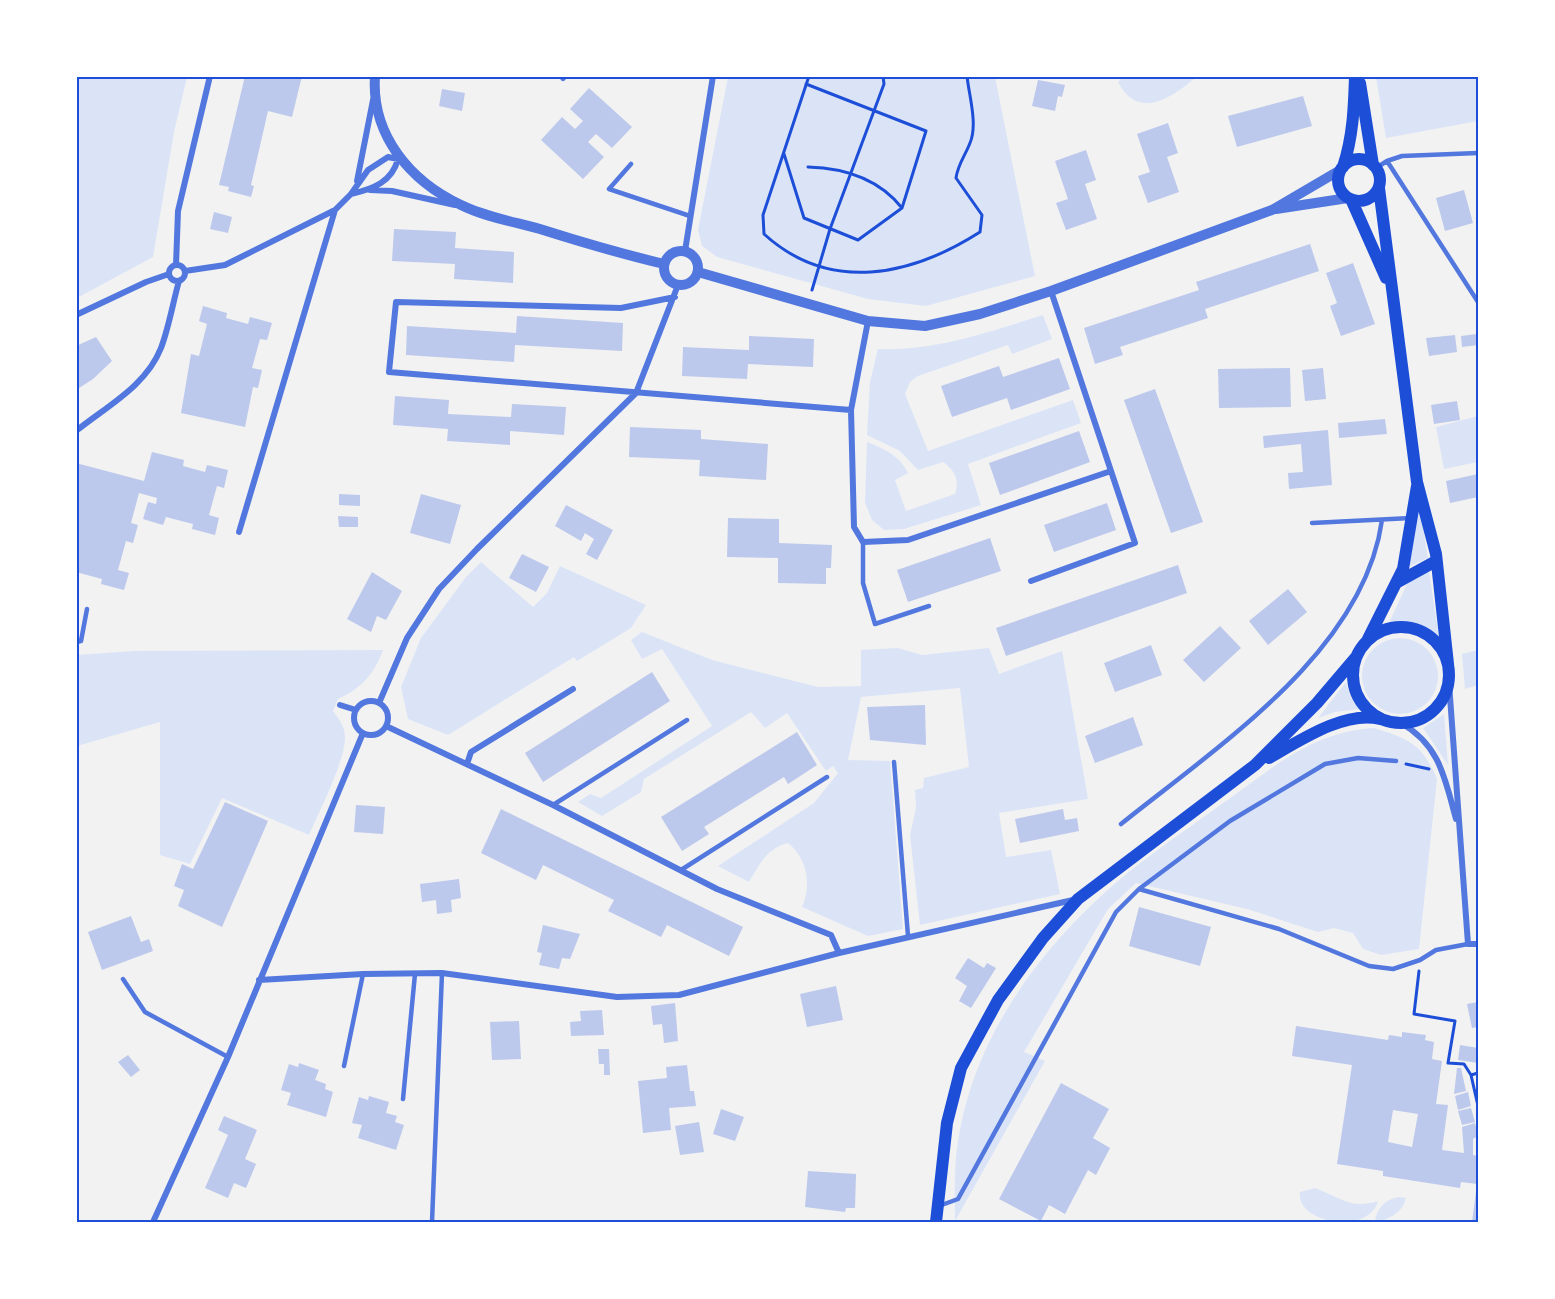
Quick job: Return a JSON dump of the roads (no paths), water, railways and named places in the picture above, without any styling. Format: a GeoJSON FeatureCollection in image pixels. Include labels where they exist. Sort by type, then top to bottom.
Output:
{"type":"FeatureCollection","features":[{"type":"Feature","properties":{"kind":"main road"},"geometry":{"type":"LineString","coordinates":[[1255,765],[1332,724],[1372,717],[1401,723],[1418,720],[1432,712],[1443,699],[1449,683],[1436,561],[1417,482],[1390,287],[1379,174],[1375,166],[1357,76]]}},
{"type":"Feature","properties":{"kind":"main road"},"geometry":{"type":"LineString","coordinates":[[1357,76],[1353,124],[1339,185],[1350,198],[1390,287]]}},
{"type":"Feature","properties":{"kind":"main road"},"geometry":{"type":"LineString","coordinates":[[1342,168],[1348,162],[1361,159],[1375,166]]}},
{"type":"Feature","properties":{"kind":"main road"},"geometry":{"type":"LineString","coordinates":[[1350,198],[1357,201],[1370,198],[1379,188]]}},
{"type":"Feature","properties":{"kind":"main road"},"geometry":{"type":"LineString","coordinates":[[936,1222],[947,1123],[962,1068],[998,1000],[1043,938],[1078,899],[1255,765],[1317,703],[1357,656],[1403,569],[1417,482]]}},
{"type":"Feature","properties":{"kind":"main road"},"geometry":{"type":"LineString","coordinates":[[1396,583],[1436,561]]}},
{"type":"Feature","properties":{"kind":"main road"},"geometry":{"type":"LineString","coordinates":[[1366,642],[1380,632],[1396,627],[1414,629],[1429,636],[1441,648],[1448,664]]}},
{"type":"Feature","properties":{"kind":"main road"},"geometry":{"type":"LineString","coordinates":[[1357,656],[1353,671],[1357,693],[1371,712],[1384,720]]}},
{"type":"Feature","properties":{"kind":"street"},"geometry":{"type":"LineString","coordinates":[[176,265],[178,211],[210,76]]}},
{"type":"Feature","properties":{"kind":"street"},"geometry":{"type":"LineString","coordinates":[[185,271],[225,265],[335,210],[351,194],[357,182],[374,96],[375,76]]}},
{"type":"Feature","properties":{"kind":"street"},"geometry":{"type":"LineString","coordinates":[[685,251],[713,76]]}},
{"type":"Feature","properties":{"kind":"street"},"geometry":{"type":"LineString","coordinates":[[374,96],[384,130],[398,159],[434,189],[462,206]]}},
{"type":"Feature","properties":{"kind":"street"},"geometry":{"type":"LineString","coordinates":[[357,182],[378,162],[388,158],[398,159]]}},
{"type":"Feature","properties":{"kind":"street"},"geometry":{"type":"LineString","coordinates":[[367,190],[391,175],[398,159]]}},
{"type":"Feature","properties":{"kind":"street"},"geometry":{"type":"LineString","coordinates":[[698,272],[868,321],[925,326],[980,314],[1051,291],[1272,210],[1342,168]]}},
{"type":"Feature","properties":{"kind":"street"},"geometry":{"type":"LineString","coordinates":[[351,194],[367,190],[392,191],[462,206],[617,253],[664,264]]}},
{"type":"Feature","properties":{"kind":"street"},"geometry":{"type":"LineString","coordinates":[[1272,210],[1350,198]]}},
{"type":"Feature","properties":{"kind":"street"},"geometry":{"type":"LineString","coordinates":[[239,532],[335,210]]}},
{"type":"Feature","properties":{"kind":"street"},"geometry":{"type":"LineString","coordinates":[[685,251],[696,259],[698,272],[690,283],[678,285],[666,277],[664,264],[672,253],[685,251]]}},
{"type":"Feature","properties":{"kind":"street"},"geometry":{"type":"LineString","coordinates":[[169,274],[171,267],[176,265],[183,267],[185,271]]}},
{"type":"Feature","properties":{"kind":"street"},"geometry":{"type":"LineString","coordinates":[[76,431],[131,389],[146,372],[161,349],[179,280],[183,278],[185,271]]}},
{"type":"Feature","properties":{"kind":"street"},"geometry":{"type":"LineString","coordinates":[[169,274],[174,280],[179,280]]}},
{"type":"Feature","properties":{"kind":"street"},"geometry":{"type":"LineString","coordinates":[[76,315],[125,291],[169,274]]}},
{"type":"Feature","properties":{"kind":"street"},"geometry":{"type":"LineString","coordinates":[[379,703],[407,638],[439,589],[636,393],[678,285]]}},
{"type":"Feature","properties":{"kind":"street"},"geometry":{"type":"LineString","coordinates":[[1031,581],[1135,543],[1051,291]]}},
{"type":"Feature","properties":{"kind":"street"},"geometry":{"type":"LineString","coordinates":[[675,297],[621,308],[396,302],[389,372],[852,410]]}},
{"type":"Feature","properties":{"kind":"street"},"geometry":{"type":"LineString","coordinates":[[868,321],[852,410],[851,481],[854,527],[863,542],[908,540],[1112,471]]}},
{"type":"Feature","properties":{"kind":"street"},"geometry":{"type":"LineString","coordinates":[[1449,683],[1468,944],[1479,944]]}},
{"type":"Feature","properties":{"kind":"street"},"geometry":{"type":"LineString","coordinates":[[467,764],[471,752],[573,689]]}},
{"type":"Feature","properties":{"kind":"street"},"geometry":{"type":"LineString","coordinates":[[363,703],[379,703],[388,716],[386,726],[374,735],[363,733],[354,721],[356,710],[363,703]]}},
{"type":"Feature","properties":{"kind":"street"},"geometry":{"type":"LineString","coordinates":[[340,705],[356,710]]}},
{"type":"Feature","properties":{"kind":"street"},"geometry":{"type":"LineString","coordinates":[[1401,723],[1424,739],[1443,771],[1460,831]]}},
{"type":"Feature","properties":{"kind":"street"},"geometry":{"type":"LineString","coordinates":[[386,726],[553,805],[717,889],[831,935],[839,953]]}},
{"type":"Feature","properties":{"kind":"street"},"geometry":{"type":"LineString","coordinates":[[153,1222],[228,1056],[363,733]]}},
{"type":"Feature","properties":{"kind":"street"},"geometry":{"type":"LineString","coordinates":[[259,980],[363,974],[442,974],[617,997],[679,995],[908,936],[1078,899]]}},
{"type":"Feature","properties":{"kind":"lane"},"geometry":{"type":"LineString","coordinates":[[1375,166],[1402,156],[1479,153]]}},
{"type":"Feature","properties":{"kind":"lane"},"geometry":{"type":"LineString","coordinates":[[1387,161],[1479,302]]}},
{"type":"Feature","properties":{"kind":"lane"},"geometry":{"type":"LineString","coordinates":[[631,164],[609,189],[690,216]]}},
{"type":"Feature","properties":{"kind":"lane"},"geometry":{"type":"LineString","coordinates":[[1312,523],[1411,518]]}},
{"type":"Feature","properties":{"kind":"lane"},"geometry":{"type":"LineString","coordinates":[[1121,824],[1227,738],[1310,661],[1361,589],[1378,547],[1382,520]]}},
{"type":"Feature","properties":{"kind":"lane"},"geometry":{"type":"LineString","coordinates":[[863,542],[863,583],[875,624],[929,606]]}},
{"type":"Feature","properties":{"kind":"lane"},"geometry":{"type":"LineString","coordinates":[[76,642],[81,641],[87,609]]}},
{"type":"Feature","properties":{"kind":"lane"},"geometry":{"type":"LineString","coordinates":[[553,805],[687,720]]}},
{"type":"Feature","properties":{"kind":"lane"},"geometry":{"type":"LineString","coordinates":[[937,1208],[958,1199],[1116,912],[1139,889],[1230,820],[1325,764],[1358,758],[1396,761]]}},
{"type":"Feature","properties":{"kind":"lane"},"geometry":{"type":"LineString","coordinates":[[894,762],[908,936]]}},
{"type":"Feature","properties":{"kind":"lane"},"geometry":{"type":"LineString","coordinates":[[681,870],[827,777]]}},
{"type":"Feature","properties":{"kind":"lane"},"geometry":{"type":"LineString","coordinates":[[1139,889],[1279,929],[1369,966],[1393,969],[1420,960],[1436,950],[1468,944]]}},
{"type":"Feature","properties":{"kind":"lane"},"geometry":{"type":"LineString","coordinates":[[344,1066],[363,974]]}},
{"type":"Feature","properties":{"kind":"lane"},"geometry":{"type":"LineString","coordinates":[[403,1099],[415,974]]}},
{"type":"Feature","properties":{"kind":"lane"},"geometry":{"type":"LineString","coordinates":[[432,1222],[442,974]]}},
{"type":"Feature","properties":{"kind":"lane"},"geometry":{"type":"LineString","coordinates":[[123,979],[145,1012],[228,1056]]}}]}
